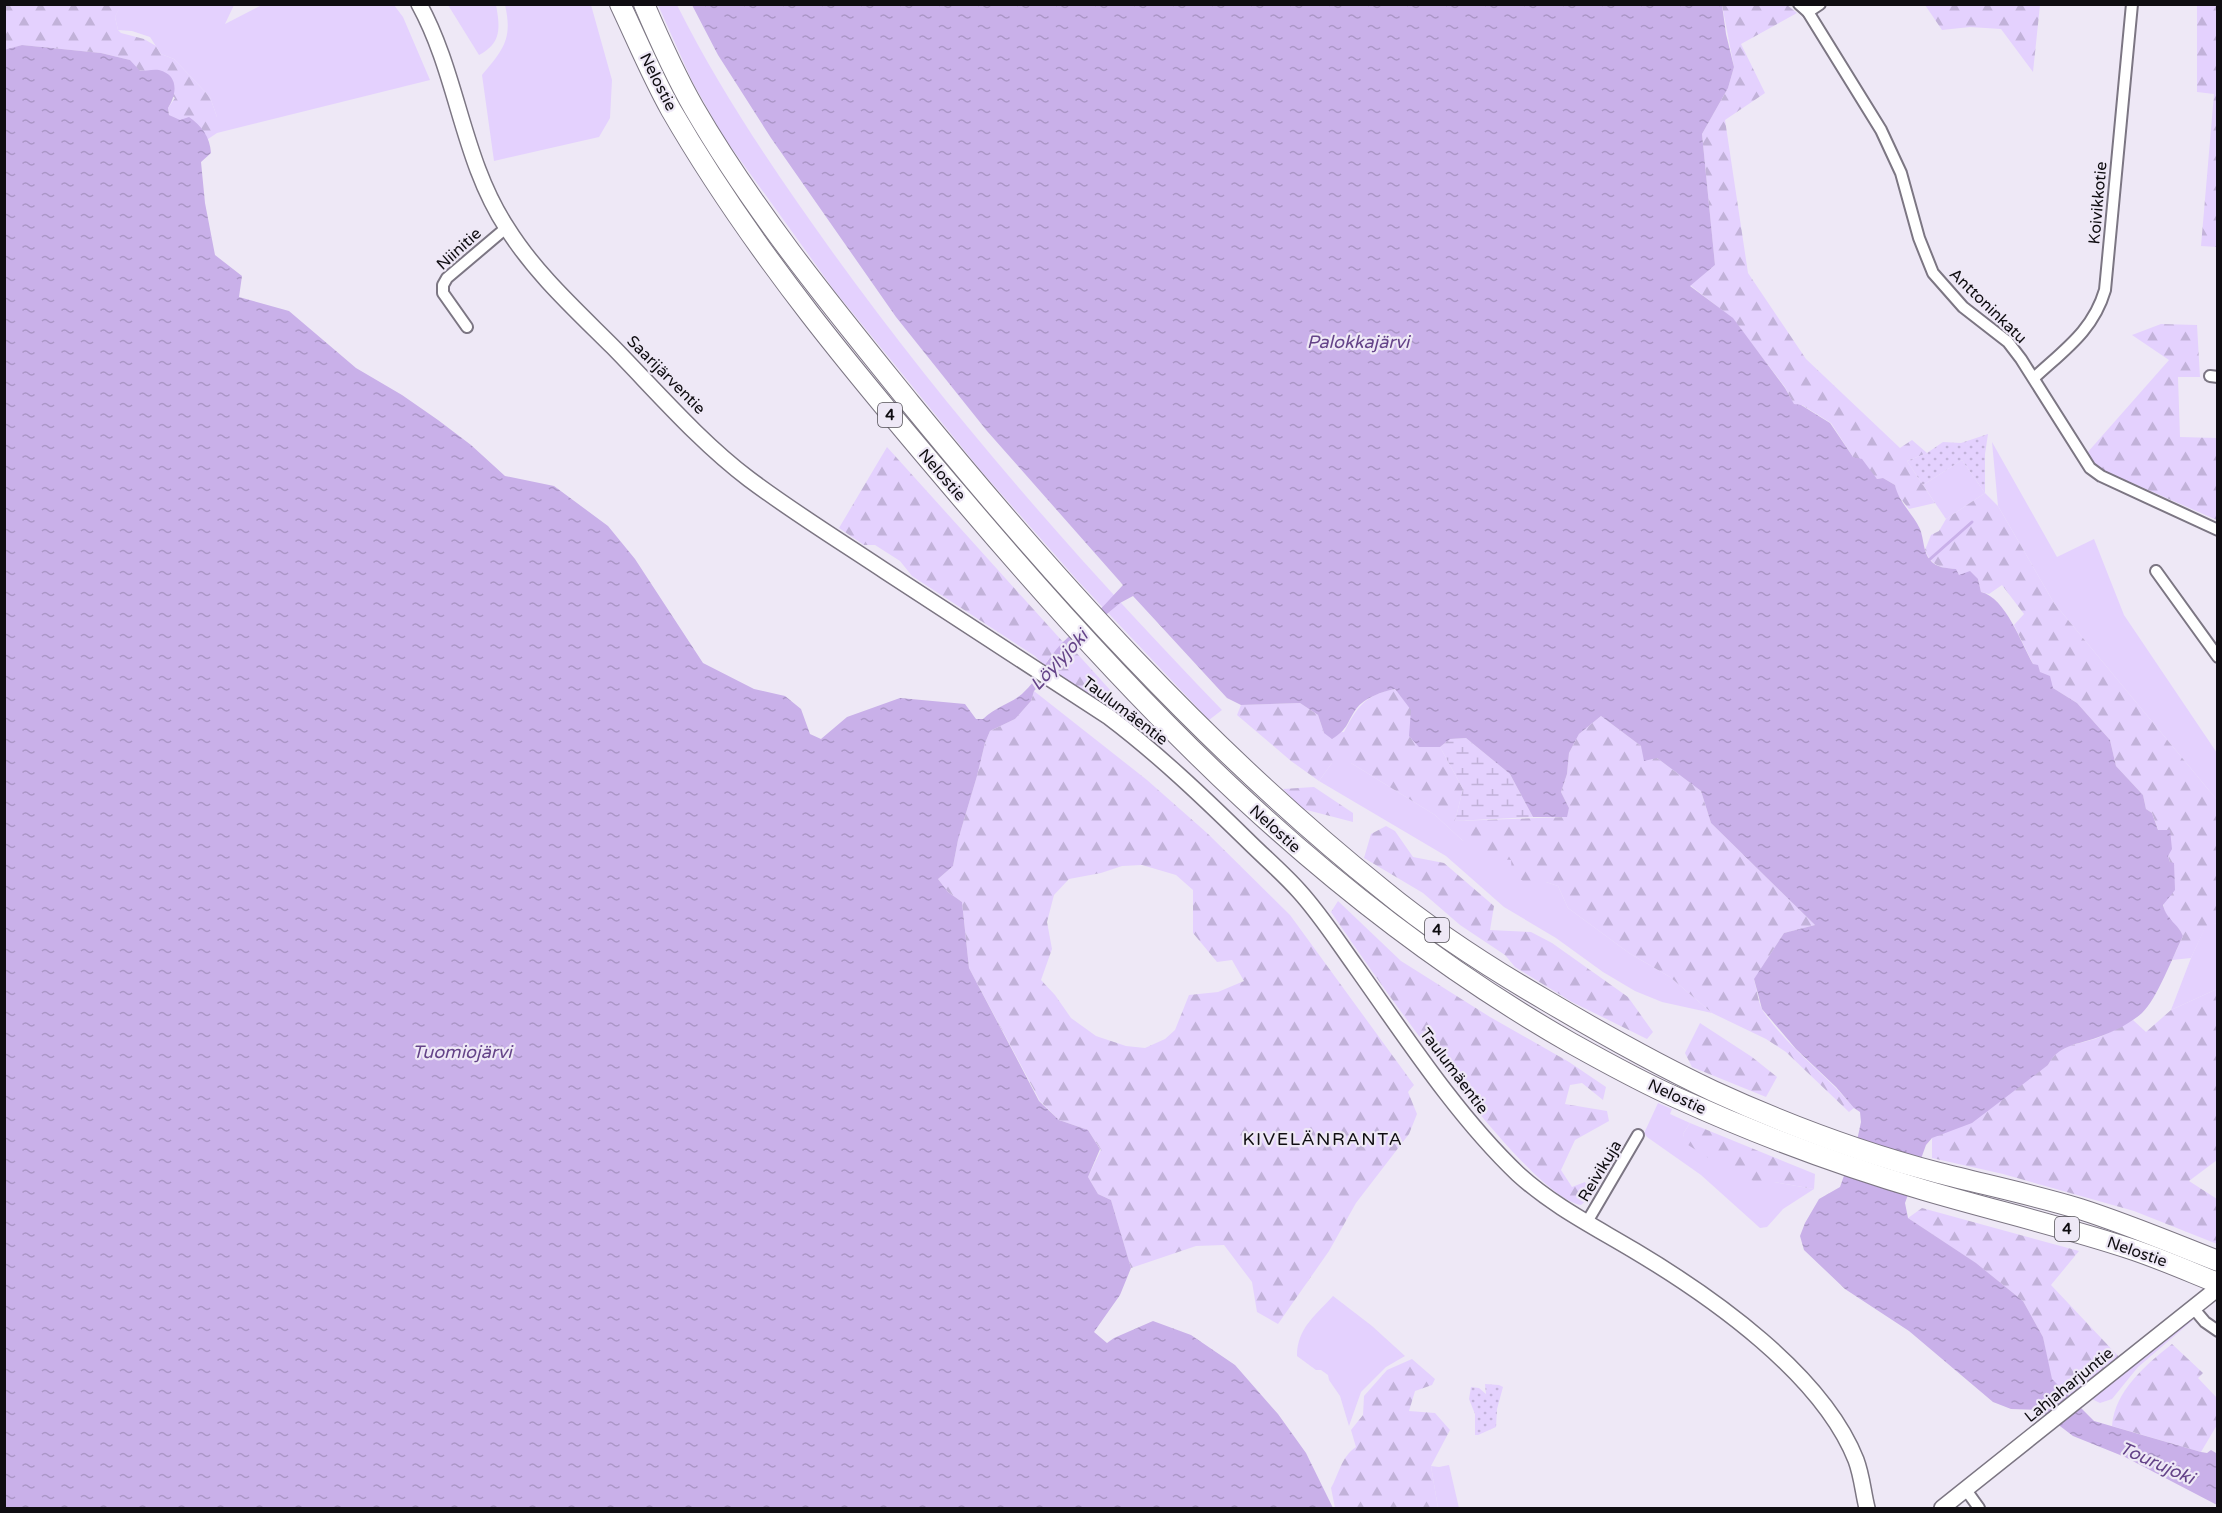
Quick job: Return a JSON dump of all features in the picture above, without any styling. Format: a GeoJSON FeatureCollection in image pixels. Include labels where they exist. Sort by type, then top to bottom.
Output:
{"type":"FeatureCollection","features":[{"type":"Feature","properties":{"kind":"highway","name":"Nelostie"},"geometry":{"type":"LineString","coordinates":[[621,4],[669,105],[710,174],[746,228],[887,412],[1013,560],[1087,642],[1218,776],[1273,828],[1391,925],[1479,987],[1610,1065],[1671,1096],[1827,1160],[2132,1249],[2213,1283]]}},
{"type":"Feature","properties":{"kind":"highway","name":"Nelostie"},"geometry":{"type":"LineString","coordinates":[[644,4],[693,106],[739,180],[875,360],[971,478],[1089,611],[1187,713],[1313,832],[1385,892],[1451,941],[1514,982],[1619,1044],[1714,1091],[1834,1140],[1934,1172],[2078,1208],[2136,1228],[2217,1261]]}},
{"type":"Feature","properties":{"kind":"main road","name":"Saarijärventie"},"geometry":{"type":"LineString","coordinates":[[418,4],[440,50],[475,164],[494,208],[534,265],[685,420],[747,478],[1025,662]]}},
{"type":"Feature","properties":{"kind":"main road","name":"Taulumäentie"},"geometry":{"type":"LineString","coordinates":[[1025,662],[1142,742],[1299,891],[1449,1095],[1478,1131],[1518,1174],[1569,1214],[1587,1222],[1692,1288],[1755,1336],[1784,1362],[1809,1388],[1835,1421],[1855,1458],[1865,1489],[1864,1498],[1867,1509]]}},
{"type":"Feature","properties":{"kind":"main road","name":"Lahjaharjuntie"},"geometry":{"type":"LineString","coordinates":[[1942,1509],[2194,1309],[2213,1283]]}},
{"type":"Feature","properties":{"kind":"main road","name":"Taulumäentie"},"geometry":{"type":"LineString","coordinates":[[1865,1489],[1872,1495],[1874,1509]]}},
{"type":"Feature","properties":{"kind":"street","name":"Anttoninkatu"},"geometry":{"type":"LineString","coordinates":[[1798,4],[1808,12],[1881,130],[1901,173],[1919,238],[1932,273],[1963,307],[2008,342],[2034,378],[2090,468],[2101,476],[2217,530]]}},
{"type":"Feature","properties":{"kind":"street"},"geometry":{"type":"LineString","coordinates":[[1808,12],[1820,4]]}},
{"type":"Feature","properties":{"kind":"street","name":"Koivikkotie"},"geometry":{"type":"LineString","coordinates":[[2034,378],[2083,333],[2100,307],[2105,290],[2132,4]]}},
{"type":"Feature","properties":{"kind":"street","name":"Niinitie"},"geometry":{"type":"LineString","coordinates":[[467,327],[443,292],[443,285],[447,278],[506,228]]}},
{"type":"Feature","properties":{"kind":"street"},"geometry":{"type":"LineString","coordinates":[[2156,572],[2217,657]]}},
{"type":"Feature","properties":{"kind":"street","name":"Reivikuja"},"geometry":{"type":"LineString","coordinates":[[1587,1222],[1638,1135]]}},
{"type":"Feature","properties":{"kind":"street"},"geometry":{"type":"LineString","coordinates":[[2194,1309],[2217,1331]]}},
{"type":"Feature","properties":{"kind":"street"},"geometry":{"type":"LineString","coordinates":[[1966,1490],[1979,1509]]}},
{"type":"Feature","properties":{"kind":"green space"},"geometry":{"type":"Polygon","coordinates":[[[121,4],[234,5],[225,24],[262,5],[394,5],[403,17],[430,80],[217,133],[217,117],[210,97],[174,59],[161,54],[150,37],[132,31],[118,30],[115,17],[121,4]]]}},
{"type":"Feature","properties":{"kind":"green space"},"geometry":{"type":"Polygon","coordinates":[[[5,5],[121,5],[115,17],[118,30],[121,33],[144,39],[156,46],[161,54],[174,59],[210,97],[217,117],[217,133],[208,139],[169,115],[168,108],[175,98],[139,71],[130,60],[101,53],[22,45],[5,50],[5,5]]]}},
{"type":"Feature","properties":{"kind":"green space"},"geometry":{"type":"Polygon","coordinates":[[[448,5],[496,5],[498,34],[492,45],[479,55],[448,5]]]}},
{"type":"Feature","properties":{"kind":"green space"},"geometry":{"type":"Polygon","coordinates":[[[505,5],[591,5],[612,80],[610,118],[599,137],[494,161],[482,75],[501,51],[507,35],[505,5]]]}},
{"type":"Feature","properties":{"kind":"green space"},"geometry":{"type":"Polygon","coordinates":[[[658,5],[677,5],[711,69],[769,161],[831,250],[922,371],[1068,544],[1222,710],[1209,720],[1078,581],[982,472],[834,290],[723,136],[692,81],[658,5]]]}},
{"type":"Feature","properties":{"kind":"green space"},"geometry":{"type":"Polygon","coordinates":[[[1722,5],[1787,5],[1797,13],[1741,44],[1765,93],[1725,120],[1748,273],[1806,359],[1900,448],[1912,440],[1927,453],[1907,461],[1935,503],[1909,509],[1896,493],[1895,485],[1883,478],[1877,479],[1853,457],[1831,423],[1802,405],[1794,405],[1785,387],[1732,318],[1690,285],[1715,265],[1702,134],[1728,88],[1734,67],[1722,5]]]}},
{"type":"Feature","properties":{"kind":"green space"},"geometry":{"type":"Polygon","coordinates":[[[1925,5],[2040,5],[2033,72],[2001,29],[1970,27],[1942,30],[1925,5]]]}},
{"type":"Feature","properties":{"kind":"green space"},"geometry":{"type":"Polygon","coordinates":[[[2197,5],[2217,5],[2217,247],[2201,246],[2214,94],[2197,92],[2197,5]]]}},
{"type":"Feature","properties":{"kind":"green space"},"geometry":{"type":"Polygon","coordinates":[[[2161,324],[2197,325],[2200,377],[2178,377],[2180,437],[2217,438],[2217,520],[2100,469],[2087,453],[2169,360],[2132,335],[2161,324]]]}},
{"type":"Feature","properties":{"kind":"green space"},"geometry":{"type":"Polygon","coordinates":[[[1988,434],[1985,454],[1985,493],[1962,460],[1923,485],[1907,461],[1927,453],[1943,442],[1961,443],[1988,434]]]}},
{"type":"Feature","properties":{"kind":"green space"},"geometry":{"type":"Polygon","coordinates":[[[1992,442],[2057,557],[2094,539],[2124,615],[2217,753],[2217,800],[2054,603],[1998,506],[1992,442]]]}},
{"type":"Feature","properties":{"kind":"green space"},"geometry":{"type":"Polygon","coordinates":[[[887,447],[1063,642],[1047,661],[1046,667],[1035,656],[912,576],[900,561],[875,545],[864,545],[839,528],[887,447]]]}},
{"type":"Feature","properties":{"kind":"green space"},"geometry":{"type":"Polygon","coordinates":[[[1962,460],[1985,493],[1946,519],[1923,485],[1962,460]]]}},
{"type":"Feature","properties":{"kind":"green space"},"geometry":{"type":"Polygon","coordinates":[[[1985,493],[1998,506],[2054,603],[2217,800],[2217,923],[2206,926],[2191,958],[2172,960],[2183,936],[2168,918],[2164,908],[2170,862],[2152,813],[2146,809],[2143,795],[2116,766],[2110,740],[2077,703],[2053,688],[2033,664],[2014,625],[2024,614],[2002,585],[1989,594],[1981,592],[1978,579],[1959,575],[1955,569],[1937,565],[1925,550],[1931,535],[1939,531],[1946,519],[1985,493]]]}},
{"type":"Feature","properties":{"kind":"green space"},"geometry":{"type":"Polygon","coordinates":[[[1073,649],[1111,691],[1117,713],[1053,671],[1072,655],[1073,649]]]}},
{"type":"Feature","properties":{"kind":"green space"},"geometry":{"type":"Polygon","coordinates":[[[1395,689],[1412,710],[1419,747],[1440,747],[1463,789],[1455,821],[1566,817],[1569,808],[1561,792],[1567,774],[1569,753],[1579,734],[1601,716],[1701,791],[1711,823],[1815,925],[1784,933],[1754,980],[1761,1008],[1773,1024],[1854,1108],[1849,1112],[1786,1052],[1766,1039],[1712,1013],[1670,977],[1629,953],[1568,908],[1558,886],[1546,882],[1531,888],[1512,872],[1511,860],[1491,858],[1462,840],[1435,815],[1351,763],[1332,763],[1319,781],[1291,761],[1237,715],[1241,705],[1300,703],[1318,715],[1324,733],[1344,732],[1353,715],[1364,703],[1377,694],[1395,689]]]}},
{"type":"Feature","properties":{"kind":"green space"},"geometry":{"type":"Polygon","coordinates":[[[1034,691],[1147,780],[1207,833],[1290,915],[1414,1085],[1408,1092],[1417,1114],[1409,1134],[1356,1203],[1329,1251],[1278,1324],[1257,1312],[1252,1282],[1224,1245],[1196,1246],[1131,1268],[1111,1200],[1098,1194],[1088,1177],[1101,1150],[1088,1130],[1059,1120],[1040,1101],[969,968],[962,902],[948,892],[938,879],[953,866],[958,840],[990,731],[1015,719],[1031,701],[1034,691]],[[1142,865],[1122,866],[1069,879],[1054,895],[1047,922],[1052,949],[1041,980],[1071,1018],[1096,1036],[1126,1046],[1145,1048],[1165,1039],[1175,1030],[1189,995],[1218,992],[1244,981],[1232,960],[1217,962],[1193,933],[1193,890],[1176,875],[1142,865]]]}},
{"type":"Feature","properties":{"kind":"green space"},"geometry":{"type":"Polygon","coordinates":[[[1466,738],[1510,774],[1533,817],[1455,821],[1463,789],[1440,747],[1450,739],[1466,738]]]}},
{"type":"Feature","properties":{"kind":"green space"},"geometry":{"type":"Polygon","coordinates":[[[1332,763],[1351,763],[1435,815],[1462,840],[1511,860],[1546,882],[1558,886],[1568,908],[1629,953],[1670,977],[1712,1013],[1662,1002],[1635,991],[1603,972],[1556,938],[1504,907],[1446,856],[1319,781],[1332,763]]]}},
{"type":"Feature","properties":{"kind":"green space"},"geometry":{"type":"Polygon","coordinates":[[[1314,787],[1353,813],[1353,822],[1303,809],[1283,789],[1314,787]]]}},
{"type":"Feature","properties":{"kind":"green space"},"geometry":{"type":"Polygon","coordinates":[[[1386,826],[1395,831],[1413,857],[1444,863],[1494,906],[1490,930],[1531,932],[1552,943],[1628,997],[1653,1032],[1647,1039],[1572,1002],[1515,967],[1505,955],[1460,925],[1423,893],[1364,858],[1371,834],[1386,826]]]}},
{"type":"Feature","properties":{"kind":"green space"},"geometry":{"type":"Polygon","coordinates":[[[1338,901],[1401,961],[1490,1017],[1569,1062],[1606,1087],[1603,1100],[1582,1083],[1570,1085],[1565,1104],[1607,1111],[1609,1121],[1575,1140],[1561,1170],[1572,1187],[1585,1182],[1592,1193],[1581,1205],[1556,1192],[1524,1163],[1487,1123],[1412,1026],[1331,912],[1338,901]]]}},
{"type":"Feature","properties":{"kind":"green space"},"geometry":{"type":"Polygon","coordinates":[[[2217,923],[2217,989],[2171,1010],[2206,925],[2217,923]]]}},
{"type":"Feature","properties":{"kind":"green space"},"geometry":{"type":"Polygon","coordinates":[[[2217,989],[2217,1160],[2189,1181],[2217,1199],[2217,1244],[2134,1211],[2003,1174],[1932,1158],[1932,1138],[2048,1065],[2052,1058],[2062,1050],[2100,1037],[2133,1020],[2146,1032],[2171,1010],[2217,989]]]}},
{"type":"Feature","properties":{"kind":"green space"},"geometry":{"type":"Polygon","coordinates":[[[1700,1023],[1752,1057],[1777,1077],[1766,1097],[1692,1067],[1685,1053],[1700,1023]]]}},
{"type":"Feature","properties":{"kind":"green space"},"geometry":{"type":"Polygon","coordinates":[[[1658,1103],[1672,1109],[1670,1114],[1690,1123],[1683,1134],[1686,1143],[1756,1182],[1774,1182],[1814,1189],[1783,1209],[1767,1227],[1760,1228],[1701,1175],[1647,1137],[1644,1133],[1658,1103]]]}},
{"type":"Feature","properties":{"kind":"green space"},"geometry":{"type":"Polygon","coordinates":[[[1690,1123],[1815,1174],[1814,1189],[1774,1182],[1756,1182],[1732,1173],[1685,1143],[1683,1134],[1690,1123]]]}},
{"type":"Feature","properties":{"kind":"green space"},"geometry":{"type":"Polygon","coordinates":[[[1922,1208],[2079,1251],[2051,1285],[2120,1358],[2069,1397],[2051,1379],[2043,1337],[2023,1301],[1977,1264],[1908,1218],[1922,1208]]]}},
{"type":"Feature","properties":{"kind":"green space"},"geometry":{"type":"Polygon","coordinates":[[[1333,1296],[1372,1326],[1405,1356],[1386,1367],[1361,1392],[1349,1426],[1340,1396],[1328,1375],[1321,1370],[1316,1370],[1297,1356],[1300,1337],[1304,1330],[1333,1296]]]}},
{"type":"Feature","properties":{"kind":"green space"},"geometry":{"type":"Polygon","coordinates":[[[2191,1319],[2193,1320],[2138,1367],[2112,1399],[2100,1403],[2092,1399],[2191,1319]]]}},
{"type":"Feature","properties":{"kind":"green space"},"geometry":{"type":"Polygon","coordinates":[[[2172,1344],[2203,1373],[2198,1378],[2217,1398],[2217,1425],[2201,1452],[2112,1426],[2119,1401],[2133,1379],[2172,1344]]]}},
{"type":"Feature","properties":{"kind":"green space"},"geometry":{"type":"Polygon","coordinates":[[[1412,1359],[1435,1379],[1432,1385],[1415,1391],[1409,1411],[1435,1413],[1450,1430],[1431,1466],[1438,1508],[1335,1508],[1331,1488],[1344,1461],[1356,1447],[1351,1430],[1363,1415],[1364,1396],[1387,1370],[1412,1359]]]}},
{"type":"Feature","properties":{"kind":"green space"},"geometry":{"type":"Polygon","coordinates":[[[1485,1384],[1503,1387],[1497,1409],[1496,1427],[1475,1435],[1475,1414],[1469,1399],[1471,1387],[1479,1388],[1486,1394],[1485,1384]]]}},
{"type":"Feature","properties":{"kind":"green space"},"geometry":{"type":"Polygon","coordinates":[[[1449,1465],[1459,1508],[1438,1508],[1431,1466],[1449,1465]]]}},
{"type":"Feature","properties":{"kind":"water"},"geometry":{"type":"Polygon","coordinates":[[[692,5],[1722,5],[1734,67],[1728,88],[1702,134],[1715,265],[1690,286],[1733,318],[1785,388],[1794,404],[1801,405],[1830,423],[1853,457],[1862,459],[1877,479],[1883,478],[1895,485],[1899,497],[1920,529],[1930,560],[1939,566],[1956,569],[1959,575],[1970,571],[1978,579],[1981,592],[1990,596],[2005,612],[2033,664],[2038,665],[2040,672],[2050,676],[2053,688],[2077,703],[2110,740],[2116,766],[2143,795],[2146,809],[2152,813],[2158,830],[2170,830],[2172,849],[2168,856],[2170,862],[2174,863],[2175,890],[2163,905],[2167,915],[2183,936],[2148,1006],[2137,1017],[2119,1028],[2062,1050],[2048,1065],[1972,1123],[1932,1138],[1926,1145],[1905,1203],[1908,1218],[1976,1263],[2023,1301],[2043,1337],[2052,1379],[2094,1421],[2201,1452],[2207,1453],[2211,1450],[2216,1453],[2217,1505],[2125,1457],[2073,1436],[2039,1410],[2011,1409],[1993,1402],[1909,1331],[1845,1289],[1804,1250],[1800,1236],[1805,1223],[1819,1199],[1840,1187],[1858,1136],[1861,1122],[1860,1112],[1796,1049],[1762,1009],[1754,979],[1784,933],[1815,925],[1711,823],[1701,791],[1657,758],[1644,761],[1641,746],[1601,716],[1579,734],[1569,753],[1567,774],[1561,792],[1569,808],[1567,817],[1533,817],[1510,774],[1466,738],[1450,739],[1440,747],[1419,747],[1409,736],[1411,710],[1395,689],[1369,698],[1356,709],[1344,729],[1332,739],[1324,733],[1318,715],[1300,703],[1241,705],[1227,698],[1133,596],[1120,603],[1089,629],[1074,645],[1068,660],[1051,673],[1034,691],[1031,701],[1015,719],[990,731],[958,840],[953,866],[938,879],[948,892],[962,902],[969,968],[1039,1101],[1059,1120],[1088,1130],[1100,1149],[1088,1177],[1098,1194],[1111,1200],[1131,1268],[1120,1295],[1094,1332],[1107,1343],[1153,1321],[1191,1335],[1235,1365],[1278,1414],[1306,1453],[1333,1508],[5,1508],[4,50],[22,45],[101,53],[130,60],[140,71],[159,70],[170,76],[174,91],[168,108],[169,115],[180,120],[189,117],[198,124],[209,142],[211,153],[201,162],[205,203],[215,255],[242,276],[239,297],[289,311],[356,368],[402,395],[438,420],[471,445],[505,476],[554,486],[608,526],[635,559],[703,663],[754,689],[785,696],[801,709],[810,734],[821,739],[847,717],[900,698],[965,704],[976,719],[983,719],[1022,694],[1034,682],[1062,643],[1092,617],[1123,585],[987,431],[896,317],[771,138],[718,55],[692,5]]]}},
{"type":"Feature","properties":{"kind":"waterway"},"geometry":{"type":"LineString","coordinates":[[1929,560],[1972,522]]}},
{"type":"Feature","properties":{"kind":"district","name":"KIVELÄNRANTA"},"geometry":{"type":"Point","coordinates":[1323,1139]}},
{"type":"Feature","properties":{"kind":"water label","name":"Palokkajärvi"},"geometry":{"type":"Point","coordinates":[1358,342]}},
{"type":"Feature","properties":{"kind":"water label","name":"Löylyjoki"},"geometry":{"type":"Point","coordinates":[1059,660]}},
{"type":"Feature","properties":{"kind":"water label","name":"Tuomiojärvi"},"geometry":{"type":"Point","coordinates":[462,1052]}},
{"type":"Feature","properties":{"kind":"water label","name":"Tourujoki"},"geometry":{"type":"Point","coordinates":[2157,1463]}}]}
